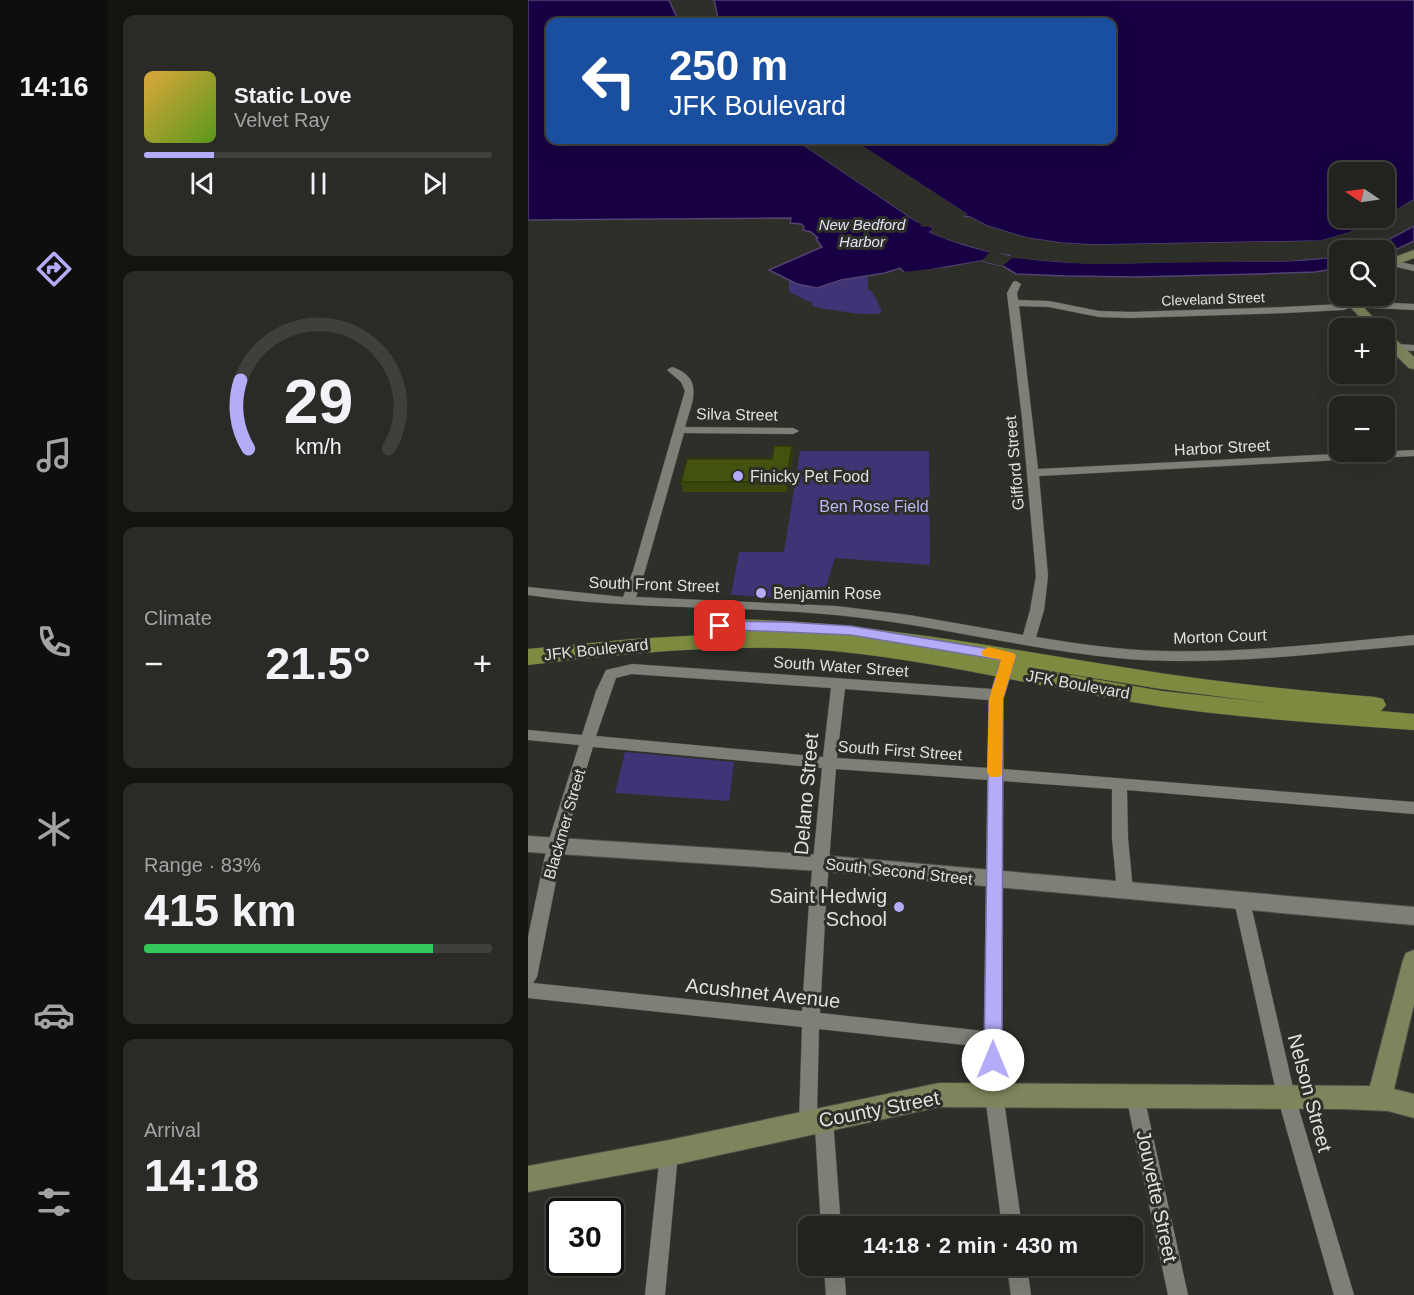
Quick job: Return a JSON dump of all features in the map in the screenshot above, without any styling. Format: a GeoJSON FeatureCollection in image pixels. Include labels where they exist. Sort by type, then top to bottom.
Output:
{"type":"FeatureCollection","features":[{"type":"Feature","properties":{"kind":"main road"},"geometry":{"type":"LineString","coordinates":[[1395,261],[1414,254]]}},
{"type":"Feature","properties":{"kind":"main road"},"geometry":{"type":"LineString","coordinates":[[1355,306],[1367,318]]}},
{"type":"Feature","properties":{"kind":"main road"},"geometry":{"type":"LineString","coordinates":[[1396,347],[1414,366]]}},
{"type":"Feature","properties":{"kind":"main road","name":"JFK Boulevard"},"geometry":{"type":"LineString","coordinates":[[528,642],[669,628],[787,626],[883,635],[1006,664],[1208,705],[1414,722]]}},
{"type":"Feature","properties":{"kind":"main road","name":"JFK Boulevard"},"geometry":{"type":"LineString","coordinates":[[528,657],[663,643],[769,641],[871,648],[1215,689],[1414,708]]}},
{"type":"Feature","properties":{"kind":"main road"},"geometry":{"type":"LineString","coordinates":[[1381,1098],[1382,1081],[1410,988],[1414,960]]}},
{"type":"Feature","properties":{"kind":"main road","name":"County Street"},"geometry":{"type":"LineString","coordinates":[[528,1179],[669,1153],[939,1095],[1381,1098],[1414,1106]]}},
{"type":"Feature","properties":{"kind":"street"},"geometry":{"type":"LineString","coordinates":[[1395,265],[1414,268]]}},
{"type":"Feature","properties":{"kind":"street","name":"Gifford Street"},"geometry":{"type":"LineString","coordinates":[[1016,284],[1012,293],[1028,418],[1042,576],[1037,610],[1028,640]]}},
{"type":"Feature","properties":{"kind":"street","name":"Cleveland Street"},"geometry":{"type":"LineString","coordinates":[[1013,303],[1049,304],[1099,314],[1131,315],[1344,306]]}},
{"type":"Feature","properties":{"kind":"street","name":"Cleveland Street"},"geometry":{"type":"LineString","coordinates":[[1395,305],[1414,307]]}},
{"type":"Feature","properties":{"kind":"street"},"geometry":{"type":"LineString","coordinates":[[1396,347],[1414,348]]}},
{"type":"Feature","properties":{"kind":"street"},"geometry":{"type":"LineString","coordinates":[[628,601],[690,391],[686,380],[672,370]]}},
{"type":"Feature","properties":{"kind":"street","name":"Silva Street"},"geometry":{"type":"LineString","coordinates":[[680,430],[793,431]]}},
{"type":"Feature","properties":{"kind":"street","name":"Harbor Street"},"geometry":{"type":"LineString","coordinates":[[1032,473],[1414,453]]}},
{"type":"Feature","properties":{"kind":"street","name":"South Front Street"},"geometry":{"type":"LineString","coordinates":[[528,591],[579,598],[837,610],[908,619],[1028,640]]}},
{"type":"Feature","properties":{"kind":"street","name":"Morton Court"},"geometry":{"type":"LineString","coordinates":[[1028,640],[1104,652],[1177,655],[1414,640]]}},
{"type":"Feature","properties":{"kind":"street"},"geometry":{"type":"LineString","coordinates":[[1006,664],[997,695],[993,1080],[1011,1216]]}},
{"type":"Feature","properties":{"kind":"street","name":"South Water Street"},"geometry":{"type":"LineString","coordinates":[[611,674],[632,669],[997,695]]}},
{"type":"Feature","properties":{"kind":"street","name":"Blackmer Street"},"geometry":{"type":"LineString","coordinates":[[528,977],[555,846],[603,691],[611,674]]}},
{"type":"Feature","properties":{"kind":"street","name":"Delano Street"},"geometry":{"type":"LineString","coordinates":[[829,1216],[816,1121],[810,1021],[820,863],[838,685]]}},
{"type":"Feature","properties":{"kind":"street","name":"South First Street"},"geometry":{"type":"LineString","coordinates":[[528,735],[829,763],[1119,783],[1414,808]]}},
{"type":"Feature","properties":{"kind":"street"},"geometry":{"type":"LineString","coordinates":[[1119,783],[1120,838],[1125,891]]}},
{"type":"Feature","properties":{"kind":"street","name":"South Second Street"},"geometry":{"type":"LineString","coordinates":[[528,844],[820,863],[1414,916]]}},
{"type":"Feature","properties":{"kind":"street","name":"Nelson Street"},"geometry":{"type":"LineString","coordinates":[[1242,901],[1286,1096],[1344,1295]]}},
{"type":"Feature","properties":{"kind":"street","name":"Acushnet Avenue"},"geometry":{"type":"LineString","coordinates":[[528,990],[993,1040]]}},
{"type":"Feature","properties":{"kind":"street","name":"Jouvette Street"},"geometry":{"type":"LineString","coordinates":[[1136,1096],[1178,1295]]}},
{"type":"Feature","properties":{"kind":"street"},"geometry":{"type":"LineString","coordinates":[[655,1295],[669,1153]]}},
{"type":"Feature","properties":{"kind":"street"},"geometry":{"type":"LineString","coordinates":[[835,1276],[836,1295]]}},
{"type":"Feature","properties":{"kind":"street"},"geometry":{"type":"LineString","coordinates":[[1018,1276],[1021,1295]]}},
{"type":"Feature","properties":{"kind":"green space"},"geometry":{"type":"Polygon","coordinates":[[[868,276],[868,289],[873,293],[882,311],[879,314],[859,314],[813,307],[812,303],[789,292],[789,281],[800,285],[819,286],[868,276]]]}},
{"type":"Feature","properties":{"kind":"green space","name":"Ben Rose Field"},"geometry":{"type":"Polygon","coordinates":[[[800,451],[929,451],[930,565],[835,558],[822,600],[731,595],[739,552],[784,552],[800,451]]]}},
{"type":"Feature","properties":{"kind":"green space"},"geometry":{"type":"Polygon","coordinates":[[[625,752],[734,762],[729,801],[615,793],[625,752]]]}},
{"type":"Feature","properties":{"kind":"water","name":"New Bedford Harbor"},"geometry":{"type":"Polygon","coordinates":[[[528,0],[669,0],[677,18],[546,18],[546,144],[802,144],[916,221],[934,228],[930,232],[995,253],[1060,262],[1093,263],[1285,261],[1329,257],[1329,270],[1137,277],[1066,276],[1016,274],[1003,266],[981,261],[906,274],[900,268],[885,273],[841,280],[817,288],[797,284],[769,270],[822,247],[816,239],[818,238],[811,232],[803,230],[804,227],[801,224],[790,223],[791,218],[528,220],[528,0]]]}},
{"type":"Feature","properties":{"kind":"water"},"geometry":{"type":"Polygon","coordinates":[[[714,0],[1414,0],[1414,200],[1395,211],[1395,162],[1329,162],[1329,228],[1361,228],[1349,233],[1321,241],[1092,245],[1061,243],[1027,238],[962,216],[966,214],[858,144],[1116,144],[1116,18],[718,18],[714,0]]]}},
{"type":"Feature","properties":{"kind":"water"},"geometry":{"type":"Polygon","coordinates":[[[1414,226],[1414,241],[1395,250],[1395,240],[1388,240],[1414,226]]]}},
{"type":"Feature","properties":{"kind":"pier"},"geometry":{"type":"Polygon","coordinates":[[[802,144],[807,144],[926,224],[933,226],[937,229],[935,231],[1011,257],[1011,254],[1052,260],[1088,261],[1288,258],[1329,254],[1329,257],[1288,261],[1088,264],[1012,258],[1003,266],[982,261],[973,266],[944,272],[906,276],[903,272],[981,261],[990,252],[946,239],[930,232],[933,228],[931,227],[917,226],[922,225],[802,144]]]}},
{"type":"Feature","properties":{"kind":"pier"},"geometry":{"type":"Polygon","coordinates":[[[855,144],[863,146],[967,214],[963,216],[965,218],[970,217],[987,226],[1027,238],[1092,245],[1320,241],[1369,228],[1321,244],[1092,248],[1026,241],[986,229],[959,217],[961,213],[855,144]]]}},
{"type":"Feature","properties":{"kind":"pier"},"geometry":{"type":"Polygon","coordinates":[[[1414,200],[1414,204],[1395,214],[1395,211],[1414,200]]]}},
{"type":"Feature","properties":{"kind":"building"},"geometry":{"type":"Polygon","coordinates":[[[774,446],[792,446],[786,482],[681,482],[687,459],[772,459],[774,446]]]}},
{"type":"Feature","properties":{"kind":"slow traffic"},"geometry":{"type":"LineString","coordinates":[[988,652],[1009,656],[996,699],[995,772]]}},
{"type":"Feature","properties":{"kind":"place","name":"Finicky Pet Food"},"geometry":{"type":"Point","coordinates":[738,476]}},
{"type":"Feature","properties":{"kind":"place","name":"Benjamin Rose"},"geometry":{"type":"Point","coordinates":[761,593]}},
{"type":"Feature","properties":{"kind":"place","name":"Saint Hedwig School"},"geometry":{"type":"Point","coordinates":[899,907]}},
{"type":"Feature","properties":{"kind":"route"},"geometry":{"type":"LineString","coordinates":[[720,626],[787,626],[851,631],[1009,656],[996,699],[993,1060]]}}]}
